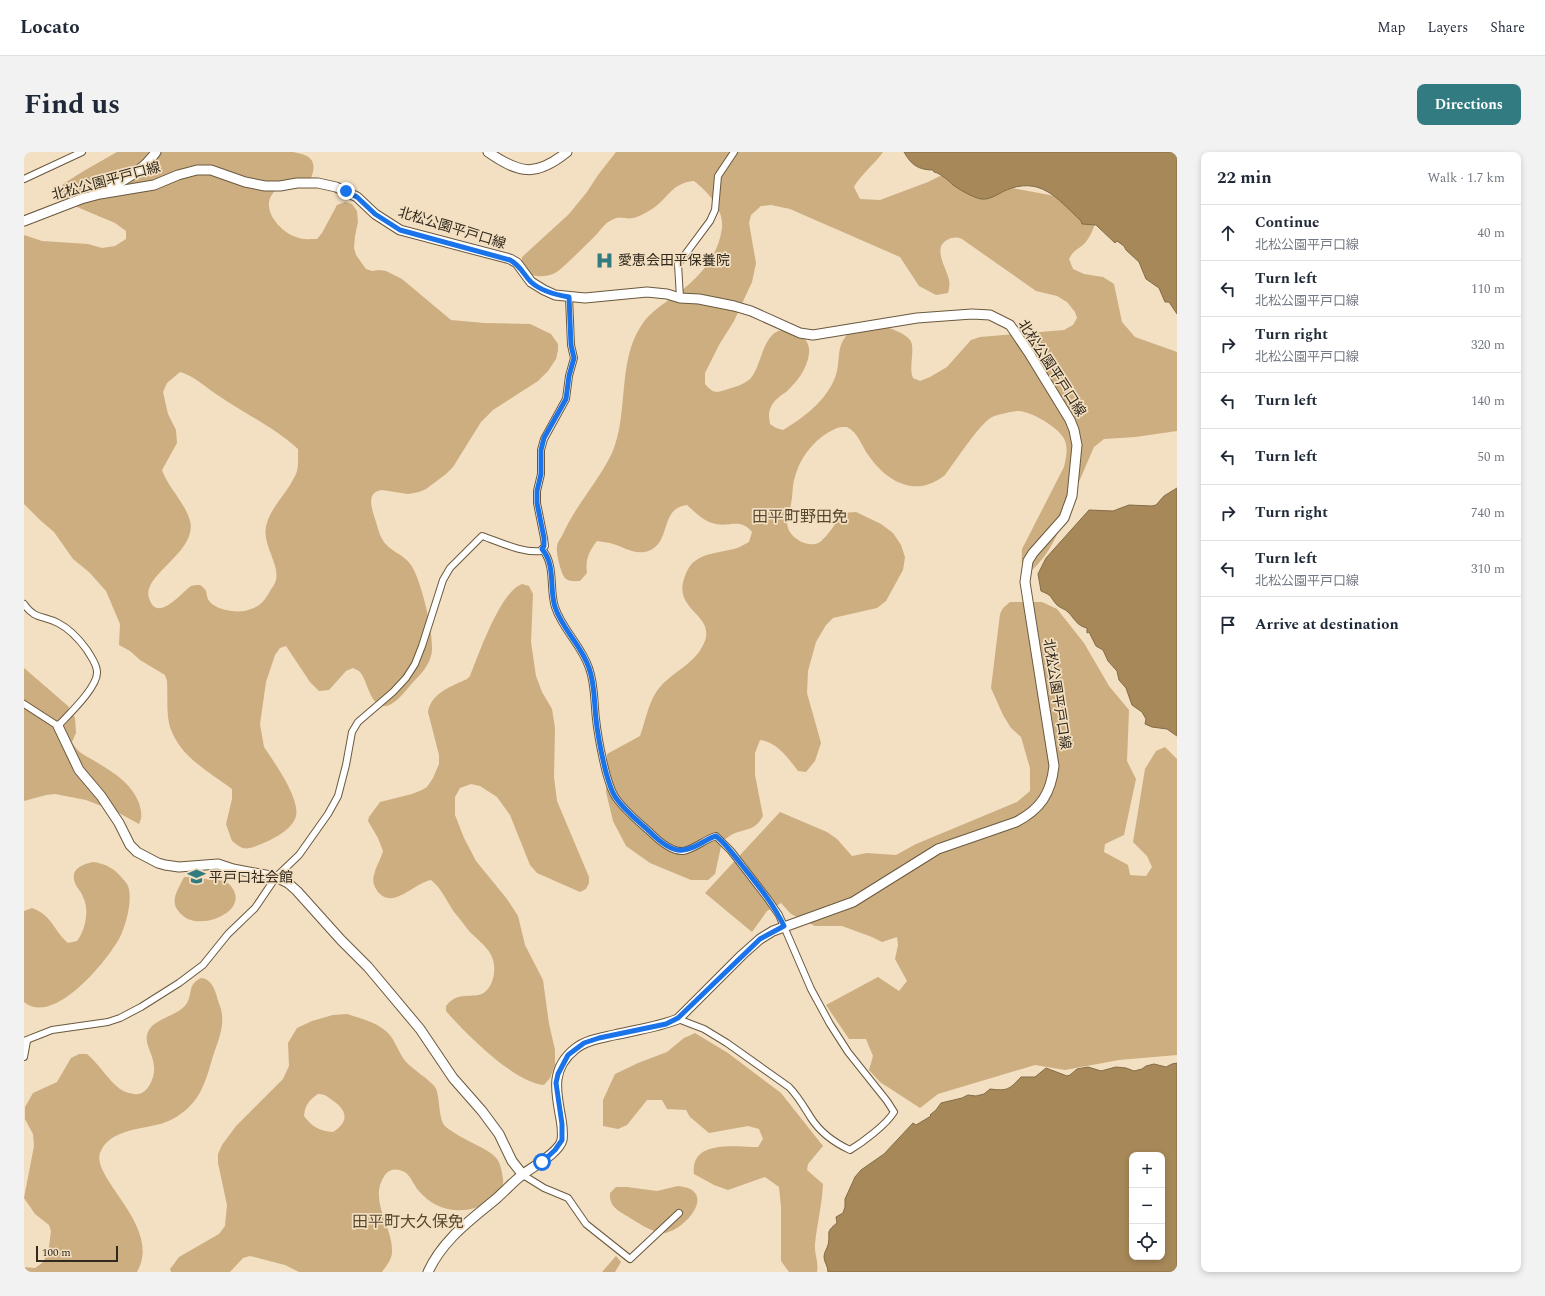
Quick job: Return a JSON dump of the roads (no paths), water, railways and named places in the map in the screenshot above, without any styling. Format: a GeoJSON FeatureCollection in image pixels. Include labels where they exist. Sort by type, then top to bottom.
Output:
{"type":"FeatureCollection","features":[{"type":"Feature","properties":{"kind":"main road"},"geometry":{"type":"LineString","coordinates":[[100,194],[133,176],[150,161],[156,152]]}},
{"type":"Feature","properties":{"kind":"main road"},"geometry":{"type":"LineString","coordinates":[[488,152],[506,164],[517,168],[532,170],[552,164],[567,152]]}},
{"type":"Feature","properties":{"kind":"main road","name":"北松公園平戸口線"},"geometry":{"type":"LineString","coordinates":[[24,221],[100,194],[154,185],[178,175],[197,170],[211,170],[245,182],[265,186],[318,183],[336,187],[357,197],[375,214],[400,230],[510,260],[517,264],[531,282],[555,295],[585,298],[647,292],[667,294],[680,298],[699,299],[734,306],[751,311],[800,333],[813,335],[917,318],[972,314],[990,315],[1010,325],[1047,382],[1070,420],[1074,430],[1077,445],[1076,462],[1072,496],[1069,506],[1064,518],[1028,561],[1025,582],[1054,766],[1053,780],[1048,792],[1036,809],[1028,816],[1016,822],[938,849],[852,902],[784,926],[760,939],[678,1018],[666,1024],[599,1038],[584,1043],[568,1055],[560,1070],[556,1083],[562,1124],[562,1140],[555,1150],[542,1162],[523,1175],[466,1222],[442,1247],[428,1272]]}},
{"type":"Feature","properties":{"kind":"main road"},"geometry":{"type":"LineString","coordinates":[[58,726],[79,770],[101,796],[119,823],[130,845],[137,852],[165,865],[179,867],[218,864],[233,869],[276,877],[288,883],[297,891],[341,940],[368,967],[420,1029],[453,1078],[486,1117],[503,1142],[512,1161],[523,1175]]}},
{"type":"Feature","properties":{"kind":"street"},"geometry":{"type":"LineString","coordinates":[[24,179],[82,152]]}},
{"type":"Feature","properties":{"kind":"street"},"geometry":{"type":"LineString","coordinates":[[680,298],[678,264],[710,221],[715,210],[718,176],[734,152]]}},
{"type":"Feature","properties":{"kind":"street"},"geometry":{"type":"LineString","coordinates":[[24,1057],[25,1041],[46,1032],[93,1025],[120,1018],[141,1007],[179,983],[203,965],[228,934],[255,908],[276,877],[299,855],[328,814],[338,796],[351,737],[358,722],[393,692],[406,678],[415,664],[441,584],[450,568],[482,536],[512,547],[532,552],[541,551],[544,546],[544,538],[537,503],[537,491],[541,474],[541,450],[544,438],[566,399],[569,376],[573,362],[569,297]]}},
{"type":"Feature","properties":{"kind":"street"},"geometry":{"type":"LineString","coordinates":[[542,549],[546,553],[549,563],[552,578],[552,596],[555,608],[589,666],[592,678],[600,746],[611,789],[615,797],[628,812],[661,842],[676,850],[684,850],[695,847],[716,836],[731,851],[779,915],[811,989],[830,1024],[848,1052],[888,1101],[894,1112],[871,1135],[850,1150],[840,1145],[812,1120],[795,1093],[789,1087],[727,1043],[704,1029],[678,1018]]}},
{"type":"Feature","properties":{"kind":"street"},"geometry":{"type":"LineString","coordinates":[[24,604],[32,614],[39,618],[57,622],[72,632],[83,644],[95,664],[97,673],[96,678],[86,695],[58,726],[24,704]]}},
{"type":"Feature","properties":{"kind":"street"},"geometry":{"type":"LineString","coordinates":[[523,1175],[544,1188],[568,1198],[586,1224],[630,1259],[679,1213]]}},
{"type":"Feature","properties":{"kind":"place","name":"愛恵会田平保養院"},"geometry":{"type":"Point","coordinates":[605,260]}},
{"type":"Feature","properties":{"kind":"place","name":"平戸口社会館"},"geometry":{"type":"Point","coordinates":[196,877]}},
{"type":"Feature","properties":{"kind":"district","name":"田平町野田免"},"geometry":{"type":"Point","coordinates":[800,517]}},
{"type":"Feature","properties":{"kind":"district","name":"田平町大久保免"},"geometry":{"type":"Point","coordinates":[408,1222]}}]}
